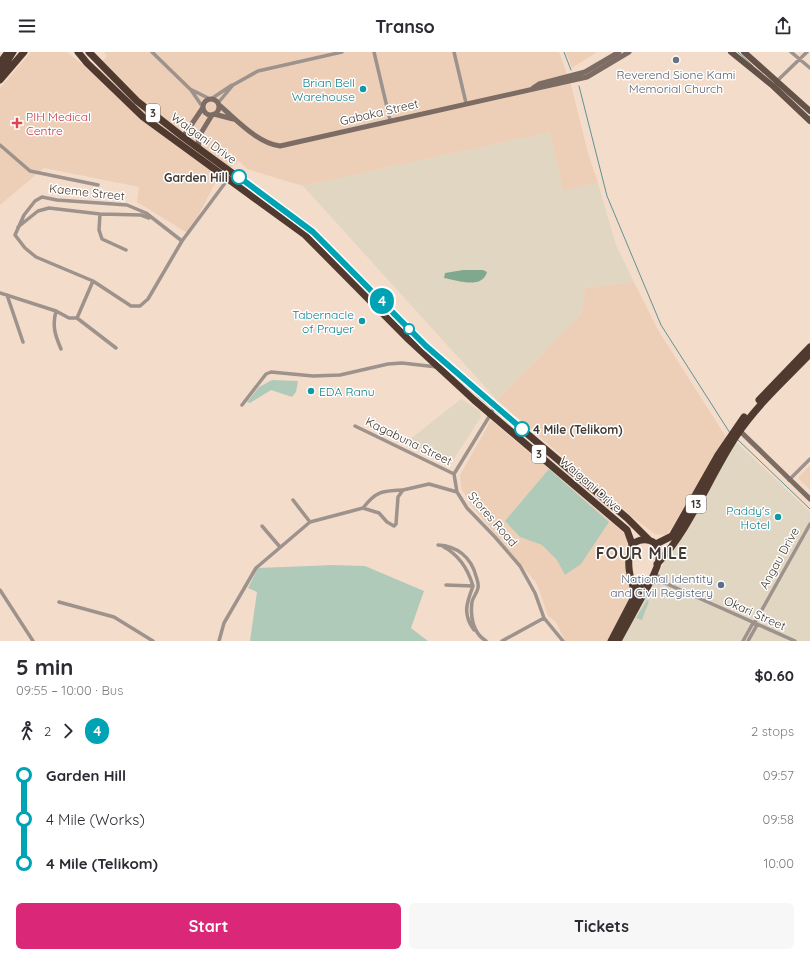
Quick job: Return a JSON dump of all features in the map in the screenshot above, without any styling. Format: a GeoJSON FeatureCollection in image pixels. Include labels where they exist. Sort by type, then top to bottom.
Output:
{"type":"FeatureCollection","features":[{"type":"Feature","properties":{"kind":"highway"},"geometry":{"type":"LineString","coordinates":[[0,63],[8,52]]}},
{"type":"Feature","properties":{"kind":"highway"},"geometry":{"type":"LineString","coordinates":[[0,73],[13,52]]}},
{"type":"Feature","properties":{"kind":"highway"},"geometry":{"type":"LineString","coordinates":[[0,80],[24,52]]}},
{"type":"Feature","properties":{"kind":"highway"},"geometry":{"type":"LineString","coordinates":[[72,52],[87,63]]}},
{"type":"Feature","properties":{"kind":"highway","name":"Waigani Drive"},"geometry":{"type":"LineString","coordinates":[[78,52],[87,63],[143,117],[278,215],[313,244],[428,357],[490,414],[622,526],[629,533],[632,544]]}},
{"type":"Feature","properties":{"kind":"highway","name":"Waigani Drive"},"geometry":{"type":"LineString","coordinates":[[88,52],[137,101],[199,149],[313,232],[426,346],[495,407],[627,518],[649,540],[656,544]]}},
{"type":"Feature","properties":{"kind":"highway"},"geometry":{"type":"LineString","coordinates":[[183,137],[181,143],[205,160],[206,164]]}},
{"type":"Feature","properties":{"kind":"highway"},"geometry":{"type":"LineString","coordinates":[[253,187],[256,193],[280,211],[278,215]]}},
{"type":"Feature","properties":{"kind":"highway"},"geometry":{"type":"LineString","coordinates":[[290,215],[287,219],[305,233],[313,244]]}},
{"type":"Feature","properties":{"kind":"highway"},"geometry":{"type":"LineString","coordinates":[[401,320],[402,326],[430,352],[428,357]]}},
{"type":"Feature","properties":{"kind":"highway","name":"13"},"geometry":{"type":"LineString","coordinates":[[737,432],[748,411],[810,347]]}},
{"type":"Feature","properties":{"kind":"highway","name":"13"},"geometry":{"type":"LineString","coordinates":[[618,641],[650,583],[660,555],[656,544],[672,536],[730,441],[749,417],[810,354]]}},
{"type":"Feature","properties":{"kind":"highway","name":"13"},"geometry":{"type":"LineString","coordinates":[[657,564],[670,550],[730,441]]}},
{"type":"Feature","properties":{"kind":"highway"},"geometry":{"type":"LineString","coordinates":[[611,641],[635,594],[631,579],[628,555],[632,544],[638,540],[649,540]]}},
{"type":"Feature","properties":{"kind":"highway"},"geometry":{"type":"LineString","coordinates":[[631,579],[639,589],[650,583]]}},
{"type":"Feature","properties":{"kind":"main road"},"geometry":{"type":"LineString","coordinates":[[731,52],[810,112]]}},
{"type":"Feature","properties":{"kind":"main road"},"geometry":{"type":"LineString","coordinates":[[744,52],[810,121]]}},
{"type":"Feature","properties":{"kind":"street"},"geometry":{"type":"LineString","coordinates":[[152,52],[191,90],[207,114],[213,115]]}},
{"type":"Feature","properties":{"kind":"street"},"geometry":{"type":"LineString","coordinates":[[183,137],[205,101],[211,99],[222,90],[258,71],[342,52]]}},
{"type":"Feature","properties":{"kind":"street"},"geometry":{"type":"LineString","coordinates":[[374,52],[390,120]]}},
{"type":"Feature","properties":{"kind":"street"},"geometry":{"type":"LineString","coordinates":[[454,52],[466,103]]}},
{"type":"Feature","properties":{"kind":"street","name":"Gabaka Street"},"geometry":{"type":"LineString","coordinates":[[533,88],[539,84],[591,69],[619,52]]}},
{"type":"Feature","properties":{"kind":"street","name":"Gabaka Street"},"geometry":{"type":"LineString","coordinates":[[218,104],[267,143],[280,146],[390,120],[587,77],[629,52]]}},
{"type":"Feature","properties":{"kind":"street"},"geometry":{"type":"LineString","coordinates":[[791,52],[810,68]]}},
{"type":"Feature","properties":{"kind":"street"},"geometry":{"type":"LineString","coordinates":[[775,84],[807,52]]}},
{"type":"Feature","properties":{"kind":"street"},"geometry":{"type":"LineString","coordinates":[[199,149],[198,138],[218,110],[218,104],[233,85]]}},
{"type":"Feature","properties":{"kind":"street"},"geometry":{"type":"LineString","coordinates":[[191,90],[211,99],[218,104]]}},
{"type":"Feature","properties":{"kind":"street","name":"Gabaka Street"},"geometry":{"type":"LineString","coordinates":[[213,115],[237,120]]}},
{"type":"Feature","properties":{"kind":"street"},"geometry":{"type":"LineString","coordinates":[[0,145],[30,171],[98,186]]}},
{"type":"Feature","properties":{"kind":"street"},"geometry":{"type":"LineString","coordinates":[[152,218],[141,215],[100,214],[49,208],[38,211],[17,227],[15,235],[16,238],[36,257],[93,281],[131,306],[140,306],[148,299],[182,241],[228,179]]}},
{"type":"Feature","properties":{"kind":"street","name":"Kaeme Street"},"geometry":{"type":"LineString","coordinates":[[17,227],[27,211],[38,198],[42,197],[57,200],[127,205],[146,213],[182,241]]}},
{"type":"Feature","properties":{"kind":"street"},"geometry":{"type":"LineString","coordinates":[[100,214],[99,230],[102,239],[126,250]]}},
{"type":"Feature","properties":{"kind":"street"},"geometry":{"type":"LineString","coordinates":[[77,318],[93,281]]}},
{"type":"Feature","properties":{"kind":"street"},"geometry":{"type":"LineString","coordinates":[[0,293],[56,311],[69,318],[77,318],[116,348]]}},
{"type":"Feature","properties":{"kind":"street"},"geometry":{"type":"LineString","coordinates":[[7,295],[23,342]]}},
{"type":"Feature","properties":{"kind":"street"},"geometry":{"type":"LineString","coordinates":[[56,311],[53,323],[54,331],[61,349]]}},
{"type":"Feature","properties":{"kind":"street"},"geometry":{"type":"LineString","coordinates":[[242,405],[266,374],[271,372],[313,376],[340,375],[388,364],[402,363],[439,367]]}},
{"type":"Feature","properties":{"kind":"street"},"geometry":{"type":"LineString","coordinates":[[454,474],[495,407]]}},
{"type":"Feature","properties":{"kind":"street","name":"Kagabuna Street"},"geometry":{"type":"LineString","coordinates":[[355,426],[454,474]]}},
{"type":"Feature","properties":{"kind":"street"},"geometry":{"type":"LineString","coordinates":[[737,432],[810,499]]}},
{"type":"Feature","properties":{"kind":"street"},"geometry":{"type":"LineString","coordinates":[[789,480],[810,459]]}},
{"type":"Feature","properties":{"kind":"street","name":"Stores Road"},"geometry":{"type":"LineString","coordinates":[[454,474],[457,492],[467,508],[520,566],[535,593],[544,618],[563,641]]}},
{"type":"Feature","properties":{"kind":"street"},"geometry":{"type":"LineString","coordinates":[[363,508],[372,497],[380,492],[403,490],[429,484],[457,492]]}},
{"type":"Feature","properties":{"kind":"street"},"geometry":{"type":"LineString","coordinates":[[219,641],[224,623],[256,568],[310,522],[363,508],[379,513],[387,522],[394,526],[396,524],[398,497],[403,490]]}},
{"type":"Feature","properties":{"kind":"street"},"geometry":{"type":"LineString","coordinates":[[293,500],[310,522]]}},
{"type":"Feature","properties":{"kind":"street","name":"Angau Drive"},"geometry":{"type":"LineString","coordinates":[[744,641],[810,525]]}},
{"type":"Feature","properties":{"kind":"street"},"geometry":{"type":"LineString","coordinates":[[262,526],[280,547]]}},
{"type":"Feature","properties":{"kind":"street"},"geometry":{"type":"LineString","coordinates":[[476,632],[472,613],[472,601],[478,587],[472,564],[465,554],[446,546],[439,545],[451,551],[470,575],[473,586],[467,601],[466,610],[469,623],[476,632],[486,641]]}},
{"type":"Feature","properties":{"kind":"street","name":"Okari Street"},"geometry":{"type":"LineString","coordinates":[[654,572],[665,583],[795,641]]}},
{"type":"Feature","properties":{"kind":"street","name":"Okari Street"},"geometry":{"type":"LineString","coordinates":[[650,583],[665,583]]}},
{"type":"Feature","properties":{"kind":"street"},"geometry":{"type":"LineString","coordinates":[[446,585],[473,586]]}},
{"type":"Feature","properties":{"kind":"street"},"geometry":{"type":"LineString","coordinates":[[0,590],[33,641]]}},
{"type":"Feature","properties":{"kind":"street"},"geometry":{"type":"LineString","coordinates":[[59,602],[114,617],[153,641]]}},
{"type":"Feature","properties":{"kind":"street"},"geometry":{"type":"LineString","coordinates":[[502,641],[544,618]]}},
{"type":"Feature","properties":{"kind":"street"},"geometry":{"type":"LineString","coordinates":[[748,641],[755,624]]}},
{"type":"Feature","properties":{"kind":"shaded area"},"geometry":{"type":"Polygon","coordinates":[[[31,52],[67,52],[92,72],[107,56],[104,52],[559,52],[571,85],[588,153],[598,183],[563,190],[550,132],[303,186],[247,169],[239,161],[217,179],[189,234],[137,202],[139,187],[44,168],[0,205],[0,88],[31,52]]]}},
{"type":"Feature","properties":{"kind":"shaded area"},"geometry":{"type":"Polygon","coordinates":[[[566,52],[597,52],[572,68],[566,52]]]}},
{"type":"Feature","properties":{"kind":"shaded area"},"geometry":{"type":"Polygon","coordinates":[[[550,132],[563,189],[598,183],[616,245],[634,282],[585,288],[582,313],[497,400],[303,186],[550,132]]]}},
{"type":"Feature","properties":{"kind":"shaded area"},"geometry":{"type":"Polygon","coordinates":[[[634,282],[658,330],[726,437],[666,535],[655,534],[635,519],[497,400],[582,313],[585,288],[634,282]]]}},
{"type":"Feature","properties":{"kind":"shaded area"},"geometry":{"type":"Polygon","coordinates":[[[461,399],[480,411],[481,417],[450,465],[404,444],[461,399]]]}},
{"type":"Feature","properties":{"kind":"shaded area"},"geometry":{"type":"Polygon","coordinates":[[[491,420],[624,533],[628,539],[626,556],[633,593],[607,641],[565,641],[556,622],[548,616],[537,584],[471,505],[461,488],[460,475],[491,420]]]}},
{"type":"Feature","properties":{"kind":"shaded area"},"geometry":{"type":"Polygon","coordinates":[[[736,442],[810,512],[810,641],[620,641],[665,560],[693,516],[736,442]]]}},
{"type":"Feature","properties":{"kind":"shaded area"},"geometry":{"type":"Polygon","coordinates":[[[810,465],[810,490],[798,478],[810,465]]]}},
{"type":"Feature","properties":{"kind":"green space"},"geometry":{"type":"Polygon","coordinates":[[[463,270],[483,270],[487,272],[484,278],[475,282],[462,282],[444,278],[445,273],[463,270]]]}},
{"type":"Feature","properties":{"kind":"green space"},"geometry":{"type":"Polygon","coordinates":[[[272,380],[298,381],[296,392],[292,397],[271,390],[250,403],[247,402],[259,387],[272,380]]]}},
{"type":"Feature","properties":{"kind":"green space"},"geometry":{"type":"Polygon","coordinates":[[[549,469],[609,522],[581,564],[565,575],[557,560],[542,545],[520,537],[505,521],[549,469]]]}},
{"type":"Feature","properties":{"kind":"green space"},"geometry":{"type":"Polygon","coordinates":[[[334,565],[365,566],[424,591],[411,628],[428,641],[250,641],[257,592],[248,588],[258,568],[334,565]]]}},
{"type":"Feature","properties":{"kind":"green space"},"geometry":{"type":"Polygon","coordinates":[[[647,600],[649,601],[642,620],[636,618],[647,600]]]}},
{"type":"Feature","properties":{"kind":"waterway"},"geometry":{"type":"LineString","coordinates":[[564,52],[571,70]]}},
{"type":"Feature","properties":{"kind":"waterway"},"geometry":{"type":"LineString","coordinates":[[738,52],[753,66]]}},
{"type":"Feature","properties":{"kind":"waterway"},"geometry":{"type":"LineString","coordinates":[[579,86],[607,196],[661,325],[730,433]]}},
{"type":"Feature","properties":{"kind":"waterway"},"geometry":{"type":"LineString","coordinates":[[737,439],[810,509]]}},
{"type":"Feature","properties":{"kind":"bus line","name":"4"},"geometry":{"type":"LineString","coordinates":[[239,177],[313,232],[426,346],[522,429]]}},
{"type":"Feature","properties":{"kind":"place","name":"Reverend Sione Kami Memorial Church"},"geometry":{"type":"Point","coordinates":[676,60]}},
{"type":"Feature","properties":{"kind":"place","name":"Brian Bell Warehouse"},"geometry":{"type":"Point","coordinates":[363,89]}},
{"type":"Feature","properties":{"kind":"place","name":"PIH Medical Centre"},"geometry":{"type":"Point","coordinates":[17,123]}},
{"type":"Feature","properties":{"kind":"place","name":"Garden Hill"},"geometry":{"type":"Point","coordinates":[239,177]}},
{"type":"Feature","properties":{"kind":"place","name":"Tabernacle of Prayer"},"geometry":{"type":"Point","coordinates":[362,321]}},
{"type":"Feature","properties":{"kind":"place","name":"EDA Ranu"},"geometry":{"type":"Point","coordinates":[311,391]}},
{"type":"Feature","properties":{"kind":"place","name":"4 Mile (Telikom)"},"geometry":{"type":"Point","coordinates":[522,429]}},
{"type":"Feature","properties":{"kind":"place","name":"Paddy's Hotel"},"geometry":{"type":"Point","coordinates":[778,517]}},
{"type":"Feature","properties":{"kind":"place","name":"National Identity and Civil Registery"},"geometry":{"type":"Point","coordinates":[721,585]}},
{"type":"Feature","properties":{"kind":"district","name":"FOUR MILE"},"geometry":{"type":"Point","coordinates":[642,553]}}]}
